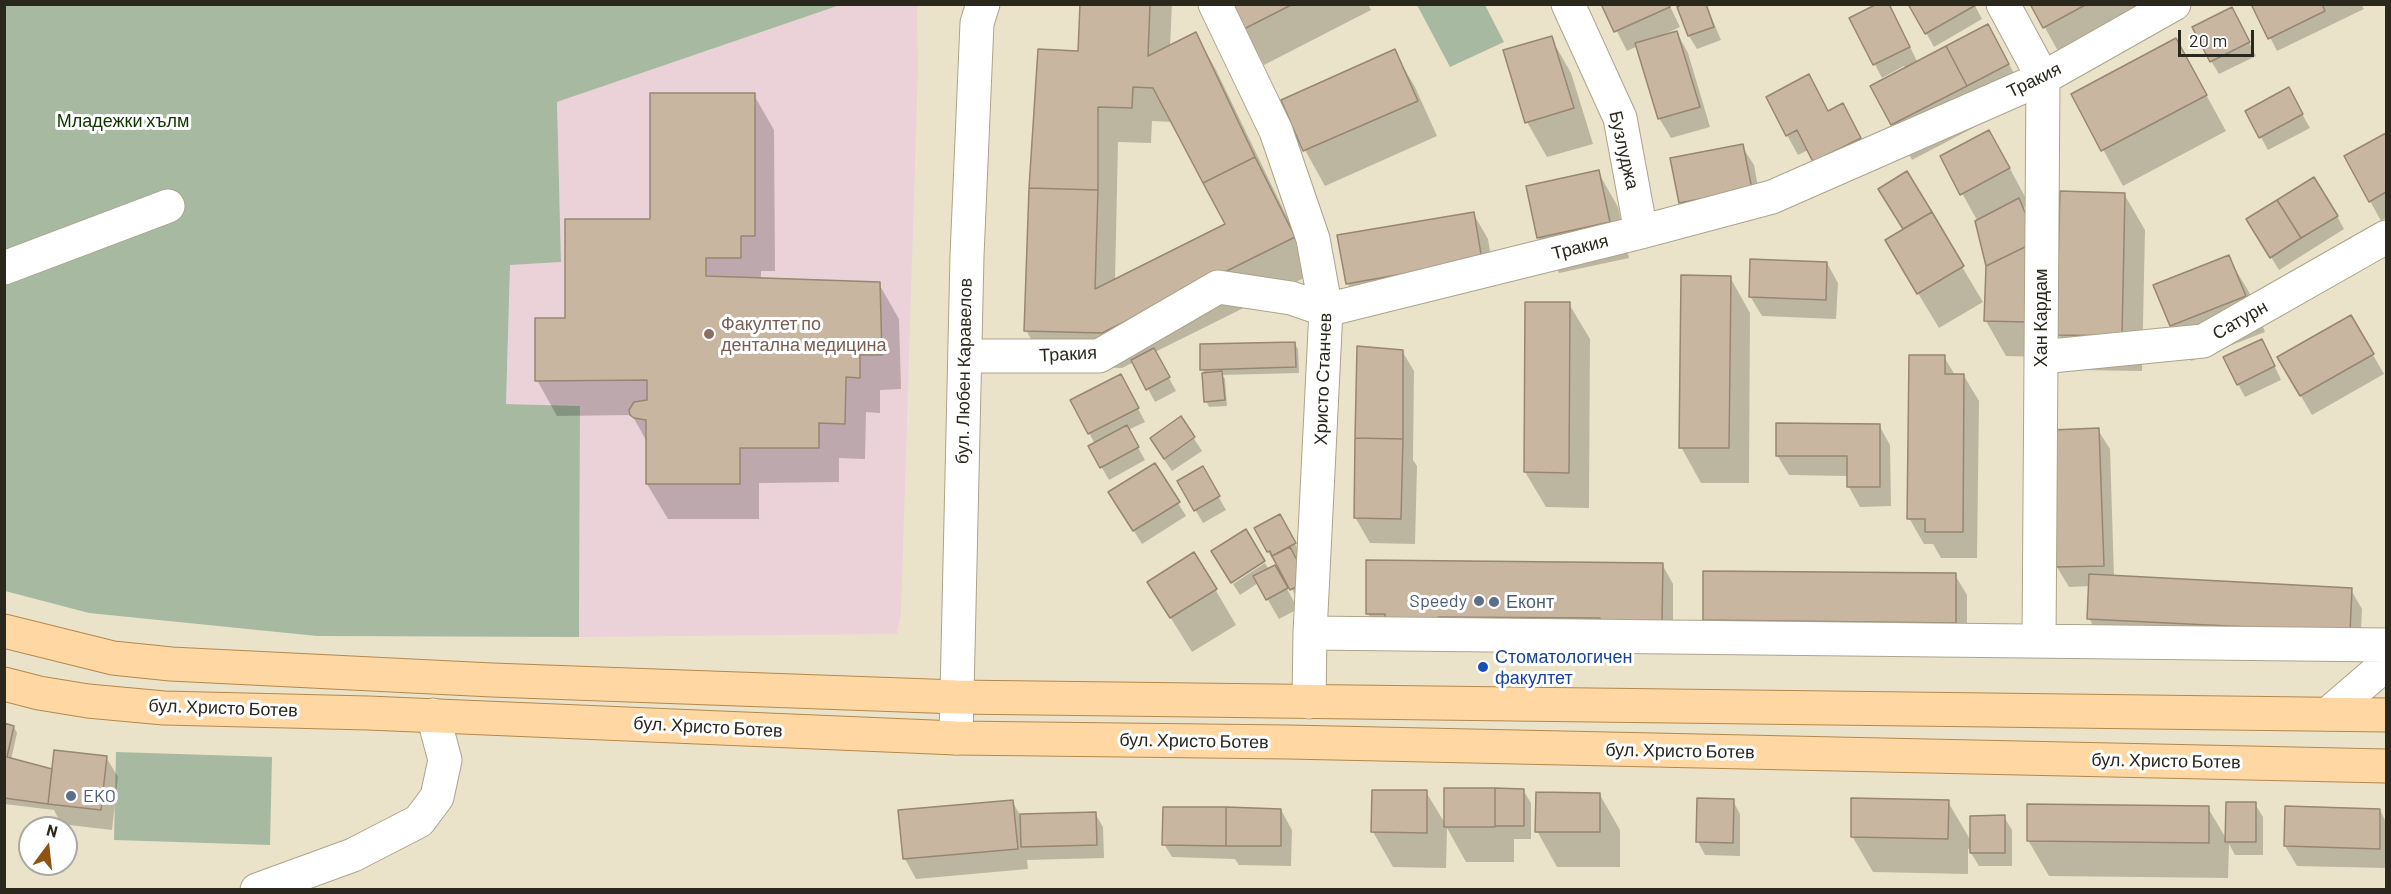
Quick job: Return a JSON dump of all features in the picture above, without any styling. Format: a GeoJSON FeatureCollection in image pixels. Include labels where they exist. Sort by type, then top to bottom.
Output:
{"type":"FeatureCollection","features":[{"type":"Feature","properties":{"kind":"main road"},"geometry":{"type":"LineString","coordinates":[[4,631],[112,658],[171,664],[480,679],[957,697],[2386,715]]}},
{"type":"Feature","properties":{"kind":"main road","name":"бул. Христо Ботев"},"geometry":{"type":"LineString","coordinates":[[4,684],[39,693],[88,701],[164,708],[433,715],[956,738],[1312,743],[2386,766]]}},
{"type":"Feature","properties":{"kind":"street","name":"бул. Любен Каравелов"},"geometry":{"type":"LineString","coordinates":[[956,738],[965,356],[977,23],[983,4]]}},
{"type":"Feature","properties":{"kind":"street","name":"Христо Станчев"},"geometry":{"type":"LineString","coordinates":[[1215,4],[1275,131],[1313,239],[1326,310],[1310,633],[1309,702]]}},
{"type":"Feature","properties":{"kind":"street","name":"Бузлуджа"},"geometry":{"type":"LineString","coordinates":[[1568,4],[1620,118],[1641,232]]}},
{"type":"Feature","properties":{"kind":"street","name":"Хан Кардам"},"geometry":{"type":"LineString","coordinates":[[2003,4],[2043,78],[2039,641]]}},
{"type":"Feature","properties":{"kind":"street","name":"Тракия"},"geometry":{"type":"LineString","coordinates":[[965,356],[1099,356],[1218,287],[1291,298],[1326,310],[1772,197],[2043,78],[2174,4]]}},
{"type":"Feature","properties":{"kind":"street"},"geometry":{"type":"LineString","coordinates":[[4,268],[168,206]]}},
{"type":"Feature","properties":{"kind":"street","name":"Сатурн"},"geometry":{"type":"LineString","coordinates":[[2041,357],[2204,341],[2386,237]]}},
{"type":"Feature","properties":{"kind":"street"},"geometry":{"type":"LineString","coordinates":[[1310,633],[2386,645]]}},
{"type":"Feature","properties":{"kind":"street"},"geometry":{"type":"LineString","coordinates":[[2328,714],[2386,664]]}},
{"type":"Feature","properties":{"kind":"street"},"geometry":{"type":"LineString","coordinates":[[256,890],[354,855],[419,820],[437,797],[445,760],[433,715]]}},
{"type":"Feature","properties":{"kind":"shaded area","name":"Факултет по дентална медицина"},"geometry":{"type":"Polygon","coordinates":[[[840,5],[917,5],[918,69],[901,614],[897,634],[579,637],[580,406],[506,404],[510,264],[561,261],[557,102],[840,5]]]}},
{"type":"Feature","properties":{"kind":"green space","name":"Младежки хълм"},"geometry":{"type":"Polygon","coordinates":[[[4,5],[840,5],[557,102],[561,262],[510,265],[506,404],[580,406],[579,637],[317,636],[89,613],[5,591],[4,5]]]}},
{"type":"Feature","properties":{"kind":"green space"},"geometry":{"type":"Polygon","coordinates":[[[1417,5],[1485,5],[1504,42],[1450,67],[1417,5]]]}},
{"type":"Feature","properties":{"kind":"green space"},"geometry":{"type":"Polygon","coordinates":[[[116,752],[272,757],[270,845],[114,840],[116,752]]]}},
{"type":"Feature","properties":{"kind":"building"},"geometry":{"type":"Polygon","coordinates":[[[1080,4],[1150,4],[1148,56],[1196,32],[1255,157],[1203,183],[1153,88],[1133,87],[1132,108],[1098,107],[1098,190],[1029,188],[1038,49],[1078,51],[1080,4]]]}},
{"type":"Feature","properties":{"kind":"building"},"geometry":{"type":"Polygon","coordinates":[[[1229,4],[1293,4],[1242,30],[1229,4]]]}},
{"type":"Feature","properties":{"kind":"building"},"geometry":{"type":"Polygon","coordinates":[[[1601,4],[1668,4],[1670,7],[1614,32],[1601,4]]]}},
{"type":"Feature","properties":{"kind":"building"},"geometry":{"type":"Polygon","coordinates":[[[1683,4],[1706,4],[1714,27],[1688,36],[1677,7],[1683,4]]]}},
{"type":"Feature","properties":{"kind":"building"},"geometry":{"type":"Polygon","coordinates":[[[1877,4],[1889,4],[1910,47],[1873,65],[1849,18],[1877,4]]]}},
{"type":"Feature","properties":{"kind":"building"},"geometry":{"type":"Polygon","coordinates":[[[1908,4],[1976,4],[1976,5],[1925,34],[1908,4]]]}},
{"type":"Feature","properties":{"kind":"building"},"geometry":{"type":"Polygon","coordinates":[[[2030,4],[2087,4],[2043,28],[2030,4]]]}},
{"type":"Feature","properties":{"kind":"building"},"geometry":{"type":"Polygon","coordinates":[[[2251,4],[2322,4],[2325,11],[2268,39],[2251,4]]]}},
{"type":"Feature","properties":{"kind":"building"},"geometry":{"type":"Polygon","coordinates":[[[2232,7],[2250,42],[2210,62],[2192,27],[2232,7]]]}},
{"type":"Feature","properties":{"kind":"building"},"geometry":{"type":"Polygon","coordinates":[[[1988,24],[2009,64],[1967,86],[1946,46],[1988,24]]]}},
{"type":"Feature","properties":{"kind":"building"},"geometry":{"type":"Polygon","coordinates":[[[1677,31],[1700,107],[1658,119],[1635,43],[1677,31]]]}},
{"type":"Feature","properties":{"kind":"building"},"geometry":{"type":"Polygon","coordinates":[[[1552,36],[1574,108],[1525,123],[1503,50],[1552,36]]]}},
{"type":"Feature","properties":{"kind":"building"},"geometry":{"type":"Polygon","coordinates":[[[2176,38],[2207,95],[2101,151],[2071,94],[2176,38]]]}},
{"type":"Feature","properties":{"kind":"building"},"geometry":{"type":"Polygon","coordinates":[[[1946,46],[1967,86],[1891,125],[1870,86],[1946,46]]]}},
{"type":"Feature","properties":{"kind":"building"},"geometry":{"type":"Polygon","coordinates":[[[1395,49],[1418,101],[1303,151],[1281,100],[1395,49]]]}},
{"type":"Feature","properties":{"kind":"building"},"geometry":{"type":"Polygon","coordinates":[[[1809,74],[1828,111],[1843,103],[1861,138],[1813,162],[1797,130],[1786,136],[1766,97],[1809,74]]]}},
{"type":"Feature","properties":{"kind":"building"},"geometry":{"type":"Polygon","coordinates":[[[2289,87],[2303,114],[2259,138],[2245,111],[2289,87]]]}},
{"type":"Feature","properties":{"kind":"building"},"geometry":{"type":"Polygon","coordinates":[[[650,93],[755,93],[755,236],[741,236],[741,258],[706,258],[706,276],[880,282],[882,355],[860,355],[860,378],[846,377],[845,424],[819,423],[819,448],[740,448],[740,484],[646,484],[646,420],[634,418],[630,415],[629,410],[634,402],[647,400],[647,380],[535,381],[535,318],[565,318],[565,219],[650,219],[650,93]]]}},
{"type":"Feature","properties":{"kind":"building"},"geometry":{"type":"Polygon","coordinates":[[[1989,130],[2010,168],[1960,195],[1940,156],[1989,130]]]}},
{"type":"Feature","properties":{"kind":"building"},"geometry":{"type":"Polygon","coordinates":[[[2386,133],[2386,192],[2369,202],[2344,156],[2386,133]]]}},
{"type":"Feature","properties":{"kind":"building"},"geometry":{"type":"Polygon","coordinates":[[[1743,144],[1752,189],[1679,203],[1670,158],[1743,144]]]}},
{"type":"Feature","properties":{"kind":"building"},"geometry":{"type":"Polygon","coordinates":[[[1255,157],[1295,237],[1102,333],[1024,331],[1029,188],[1098,190],[1095,289],[1225,224],[1203,183],[1255,157]]]}},
{"type":"Feature","properties":{"kind":"building"},"geometry":{"type":"Polygon","coordinates":[[[1599,170],[1610,222],[1537,238],[1526,186],[1599,170]]]}},
{"type":"Feature","properties":{"kind":"building"},"geometry":{"type":"Polygon","coordinates":[[[1907,171],[1932,212],[1903,229],[1878,189],[1907,171]]]}},
{"type":"Feature","properties":{"kind":"building"},"geometry":{"type":"Polygon","coordinates":[[[2314,177],[2338,216],[2301,238],[2277,200],[2314,177]]]}},
{"type":"Feature","properties":{"kind":"building"},"geometry":{"type":"Polygon","coordinates":[[[2060,191],[2125,193],[2122,336],[2056,335],[2060,191]]]}},
{"type":"Feature","properties":{"kind":"building"},"geometry":{"type":"Polygon","coordinates":[[[2019,198],[2029,222],[2027,246],[1986,266],[1975,221],[2019,198]]]}},
{"type":"Feature","properties":{"kind":"building"},"geometry":{"type":"Polygon","coordinates":[[[2277,200],[2301,238],[2270,258],[2246,219],[2277,200]]]}},
{"type":"Feature","properties":{"kind":"building"},"geometry":{"type":"Polygon","coordinates":[[[1474,212],[1482,260],[1346,284],[1337,235],[1474,212]]]}},
{"type":"Feature","properties":{"kind":"building"},"geometry":{"type":"Polygon","coordinates":[[[1932,212],[1964,266],[1917,294],[1885,240],[1932,212]]]}},
{"type":"Feature","properties":{"kind":"building"},"geometry":{"type":"Polygon","coordinates":[[[2027,246],[2026,322],[1984,321],[1986,266],[2027,246]]]}},
{"type":"Feature","properties":{"kind":"building"},"geometry":{"type":"Polygon","coordinates":[[[2229,255],[2246,296],[2170,326],[2153,285],[2229,255]]]}},
{"type":"Feature","properties":{"kind":"building"},"geometry":{"type":"Polygon","coordinates":[[[1750,259],[1827,262],[1826,300],[1749,297],[1750,259]]]}},
{"type":"Feature","properties":{"kind":"building"},"geometry":{"type":"Polygon","coordinates":[[[1681,275],[1731,276],[1729,448],[1679,448],[1681,275]]]}},
{"type":"Feature","properties":{"kind":"building"},"geometry":{"type":"Polygon","coordinates":[[[1525,302],[1570,302],[1569,473],[1524,472],[1525,302]]]}},
{"type":"Feature","properties":{"kind":"building"},"geometry":{"type":"Polygon","coordinates":[[[2351,315],[2374,354],[2300,396],[2277,357],[2351,315]]]}},
{"type":"Feature","properties":{"kind":"building"},"geometry":{"type":"Polygon","coordinates":[[[2262,339],[2275,366],[2237,385],[2223,357],[2262,339]]]}},
{"type":"Feature","properties":{"kind":"building"},"geometry":{"type":"Polygon","coordinates":[[[1295,342],[1296,367],[1200,370],[1200,344],[1295,342]]]}},
{"type":"Feature","properties":{"kind":"building"},"geometry":{"type":"Polygon","coordinates":[[[1357,346],[1403,350],[1403,439],[1355,438],[1357,346]]]}},
{"type":"Feature","properties":{"kind":"building"},"geometry":{"type":"Polygon","coordinates":[[[1154,348],[1170,377],[1146,390],[1131,360],[1154,348]]]}},
{"type":"Feature","properties":{"kind":"building"},"geometry":{"type":"Polygon","coordinates":[[[1909,355],[1945,355],[1945,374],[1964,374],[1963,532],[1925,532],[1925,519],[1907,519],[1909,355]]]}},
{"type":"Feature","properties":{"kind":"building"},"geometry":{"type":"Polygon","coordinates":[[[1222,371],[1225,400],[1204,402],[1202,373],[1222,371]]]}},
{"type":"Feature","properties":{"kind":"building"},"geometry":{"type":"Polygon","coordinates":[[[1121,374],[1139,408],[1088,434],[1070,400],[1121,374]]]}},
{"type":"Feature","properties":{"kind":"building"},"geometry":{"type":"Polygon","coordinates":[[[1181,416],[1195,437],[1164,459],[1150,438],[1181,416]]]}},
{"type":"Feature","properties":{"kind":"building"},"geometry":{"type":"Polygon","coordinates":[[[1776,423],[1880,424],[1880,487],[1847,487],[1847,456],[1776,456],[1776,423]]]}},
{"type":"Feature","properties":{"kind":"building"},"geometry":{"type":"Polygon","coordinates":[[[1127,425],[1139,447],[1100,468],[1088,446],[1127,425]]]}},
{"type":"Feature","properties":{"kind":"building"},"geometry":{"type":"Polygon","coordinates":[[[2099,428],[2104,566],[2056,567],[2051,430],[2099,428]]]}},
{"type":"Feature","properties":{"kind":"building"},"geometry":{"type":"Polygon","coordinates":[[[1355,438],[1403,439],[1401,519],[1354,518],[1355,438]]]}},
{"type":"Feature","properties":{"kind":"building"},"geometry":{"type":"Polygon","coordinates":[[[1155,463],[1180,502],[1133,531],[1108,492],[1155,463]]]}},
{"type":"Feature","properties":{"kind":"building"},"geometry":{"type":"Polygon","coordinates":[[[1203,466],[1220,496],[1194,511],[1177,481],[1203,466]]]}},
{"type":"Feature","properties":{"kind":"building"},"geometry":{"type":"Polygon","coordinates":[[[1280,514],[1296,543],[1272,556],[1270,551],[1267,552],[1254,528],[1280,514]]]}},
{"type":"Feature","properties":{"kind":"building"},"geometry":{"type":"Polygon","coordinates":[[[1246,529],[1265,561],[1231,583],[1211,551],[1246,529]]]}},
{"type":"Feature","properties":{"kind":"building"},"geometry":{"type":"Polygon","coordinates":[[[1290,547],[1308,581],[1290,590],[1272,556],[1290,547]]]}},
{"type":"Feature","properties":{"kind":"building"},"geometry":{"type":"Polygon","coordinates":[[[1194,552],[1217,589],[1170,618],[1147,582],[1194,552]]]}},
{"type":"Feature","properties":{"kind":"building"},"geometry":{"type":"Polygon","coordinates":[[[1366,560],[1663,563],[1662,621],[1599,629],[1600,618],[1438,617],[1438,624],[1385,624],[1385,614],[1366,614],[1366,560]]]}},
{"type":"Feature","properties":{"kind":"building"},"geometry":{"type":"Polygon","coordinates":[[[1275,565],[1288,588],[1266,600],[1253,576],[1275,565]]]}},
{"type":"Feature","properties":{"kind":"building"},"geometry":{"type":"Polygon","coordinates":[[[1703,571],[1956,573],[1956,623],[1703,620],[1703,571]]]}},
{"type":"Feature","properties":{"kind":"building"},"geometry":{"type":"Polygon","coordinates":[[[2089,574],[2352,588],[2350,632],[2087,619],[2089,574]]]}},
{"type":"Feature","properties":{"kind":"building"},"geometry":{"type":"Polygon","coordinates":[[[4,723],[14,726],[7,757],[52,769],[48,804],[4,798],[4,723]]]}},
{"type":"Feature","properties":{"kind":"building"},"geometry":{"type":"Polygon","coordinates":[[[54,750],[107,756],[101,810],[48,804],[54,750]]]}},
{"type":"Feature","properties":{"kind":"building"},"geometry":{"type":"Polygon","coordinates":[[[1444,788],[1495,788],[1495,827],[1444,827],[1444,788]]]}},
{"type":"Feature","properties":{"kind":"building"},"geometry":{"type":"Polygon","coordinates":[[[1495,788],[1524,789],[1524,826],[1495,826],[1495,788]]]}},
{"type":"Feature","properties":{"kind":"building"},"geometry":{"type":"Polygon","coordinates":[[[1372,790],[1427,790],[1427,833],[1371,832],[1372,790]]]}},
{"type":"Feature","properties":{"kind":"building"},"geometry":{"type":"Polygon","coordinates":[[[1536,792],[1600,793],[1600,832],[1535,832],[1536,792]]]}},
{"type":"Feature","properties":{"kind":"building"},"geometry":{"type":"Polygon","coordinates":[[[1697,798],[1734,799],[1733,843],[1696,842],[1697,798]]]}},
{"type":"Feature","properties":{"kind":"building"},"geometry":{"type":"Polygon","coordinates":[[[1851,798],[1949,800],[1948,839],[1851,837],[1851,798]]]}},
{"type":"Feature","properties":{"kind":"building"},"geometry":{"type":"Polygon","coordinates":[[[1013,800],[1018,849],[903,859],[898,810],[1013,800]]]}},
{"type":"Feature","properties":{"kind":"building"},"geometry":{"type":"Polygon","coordinates":[[[2226,802],[2256,802],[2256,842],[2225,842],[2226,802]]]}},
{"type":"Feature","properties":{"kind":"building"},"geometry":{"type":"Polygon","coordinates":[[[2027,804],[2209,806],[2209,843],[2027,841],[2027,804]]]}},
{"type":"Feature","properties":{"kind":"building"},"geometry":{"type":"Polygon","coordinates":[[[2285,806],[2380,809],[2380,849],[2284,846],[2285,806]]]}},
{"type":"Feature","properties":{"kind":"building"},"geometry":{"type":"Polygon","coordinates":[[[1163,807],[1226,807],[1226,846],[1162,845],[1163,807]]]}},
{"type":"Feature","properties":{"kind":"building"},"geometry":{"type":"Polygon","coordinates":[[[1226,807],[1281,809],[1281,846],[1226,846],[1226,807]]]}},
{"type":"Feature","properties":{"kind":"building"},"geometry":{"type":"Polygon","coordinates":[[[1096,812],[1097,845],[1021,847],[1020,814],[1096,812]]]}},
{"type":"Feature","properties":{"kind":"building"},"geometry":{"type":"Polygon","coordinates":[[[2005,815],[2005,853],[1970,853],[1970,816],[2005,815]]]}},
{"type":"Feature","properties":{"kind":"place","name":"Факултет по дентална медицина"},"geometry":{"type":"Point","coordinates":[709,334]}},
{"type":"Feature","properties":{"kind":"place","name":"Speedy"},"geometry":{"type":"Point","coordinates":[1479,601]}},
{"type":"Feature","properties":{"kind":"place","name":"Еконт"},"geometry":{"type":"Point","coordinates":[1494,602]}},
{"type":"Feature","properties":{"kind":"place","name":"Стоматологичен факултет"},"geometry":{"type":"Point","coordinates":[1483,667]}},
{"type":"Feature","properties":{"kind":"place","name":"EKO"},"geometry":{"type":"Point","coordinates":[71,796]}}]}
